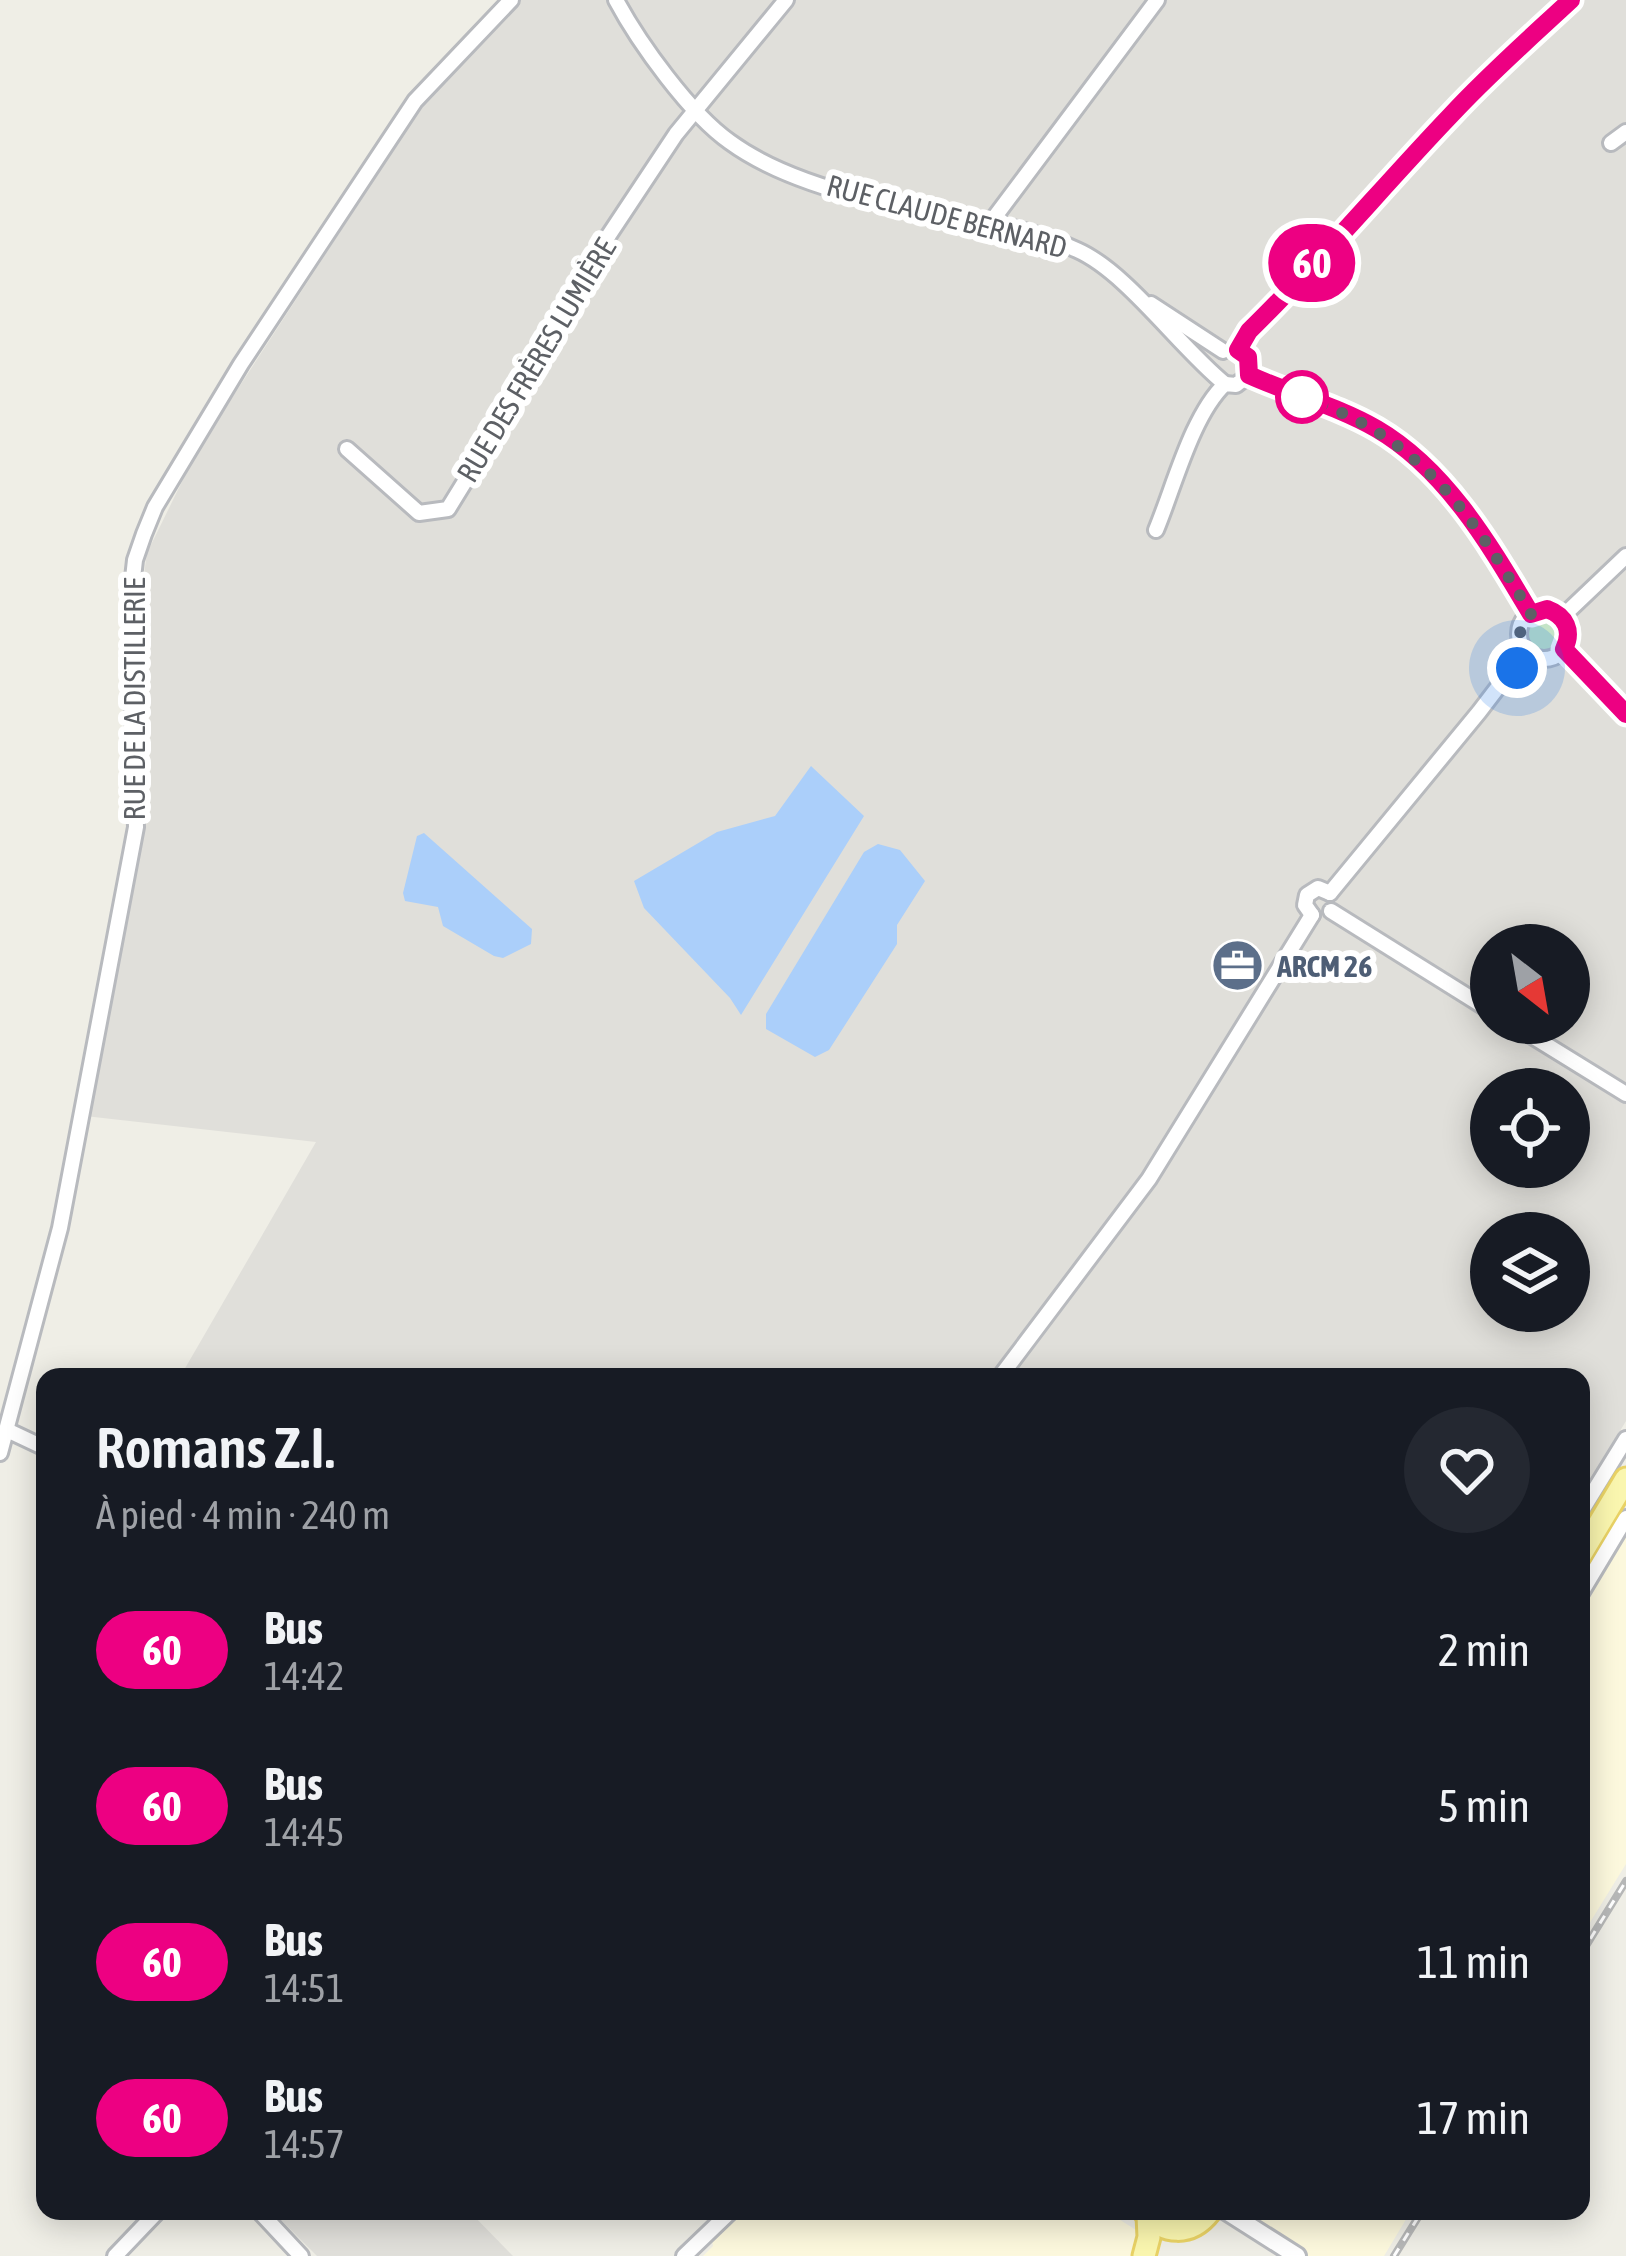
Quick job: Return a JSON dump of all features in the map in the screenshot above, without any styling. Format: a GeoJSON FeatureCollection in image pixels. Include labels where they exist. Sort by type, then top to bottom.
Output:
{"type":"FeatureCollection","features":[{"type":"Feature","properties":{"kind":"main road"},"geometry":{"type":"LineString","coordinates":[[1590,1539],[1626,1479]]}},
{"type":"Feature","properties":{"kind":"main road"},"geometry":{"type":"LineString","coordinates":[[1144,2256],[1147,2220]]}},
{"type":"Feature","properties":{"kind":"main road"},"geometry":{"type":"LineString","coordinates":[[1154,2220],[1178,2230]]}},
{"type":"Feature","properties":{"kind":"main road"},"geometry":{"type":"LineString","coordinates":[[1159,2256],[1178,2230],[1198,2220]]}},
{"type":"Feature","properties":{"kind":"street","name":"RUE DE LA DISTILLERIE"},"geometry":{"type":"LineString","coordinates":[[0,1453],[60,1228],[136,826],[130,604],[139,547],[155,507],[241,364],[415,101],[511,0]]}},
{"type":"Feature","properties":{"kind":"street","name":"RUE CLAUDE BERNARD"},"geometry":{"type":"LineString","coordinates":[[616,0],[654,61],[729,142],[786,171],[863,198],[992,222],[1079,250],[1127,287]]}},
{"type":"Feature","properties":{"kind":"street"},"geometry":{"type":"LineString","coordinates":[[697,108],[786,0]]}},
{"type":"Feature","properties":{"kind":"street"},"geometry":{"type":"LineString","coordinates":[[992,222],[1157,0]]}},
{"type":"Feature","properties":{"kind":"street"},"geometry":{"type":"LineString","coordinates":[[1156,530],[1220,378],[1214,364],[1392,182],[1450,115],[1571,0]]}},
{"type":"Feature","properties":{"kind":"street","name":"RUE DES FRÈRES LUMIÈRE"},"geometry":{"type":"LineString","coordinates":[[347,449],[419,513],[448,509],[609,235],[697,108]]}},
{"type":"Feature","properties":{"kind":"street"},"geometry":{"type":"LineString","coordinates":[[1611,143],[1626,132]]}},
{"type":"Feature","properties":{"kind":"street"},"geometry":{"type":"LineString","coordinates":[[1127,287],[1248,357],[1249,375],[1241,383],[1220,378],[1178,342],[1127,287]]}},
{"type":"Feature","properties":{"kind":"street"},"geometry":{"type":"LineString","coordinates":[[1249,375],[1351,416],[1400,446],[1465,512],[1531,614]]}},
{"type":"Feature","properties":{"kind":"street"},"geometry":{"type":"LineString","coordinates":[[1562,617],[1626,556]]}},
{"type":"Feature","properties":{"kind":"street"},"geometry":{"type":"LineString","coordinates":[[1331,911],[1330,893],[1508,674],[1522,645],[1520,631],[1531,614],[1547,609],[1562,617],[1569,633],[1564,649],[1548,658],[1535,657],[1508,674]]}},
{"type":"Feature","properties":{"kind":"street"},"geometry":{"type":"LineString","coordinates":[[1522,645],[1535,657]]}},
{"type":"Feature","properties":{"kind":"street"},"geometry":{"type":"LineString","coordinates":[[1564,649],[1626,713]]}},
{"type":"Feature","properties":{"kind":"street"},"geometry":{"type":"LineString","coordinates":[[1312,915],[1305,904],[1307,895],[1318,888],[1330,893]]}},
{"type":"Feature","properties":{"kind":"street"},"geometry":{"type":"LineString","coordinates":[[1312,915],[1331,911]]}},
{"type":"Feature","properties":{"kind":"street"},"geometry":{"type":"LineString","coordinates":[[1331,911],[1470,997]]}},
{"type":"Feature","properties":{"kind":"street"},"geometry":{"type":"LineString","coordinates":[[1007,1368],[1149,1179],[1312,915]]}},
{"type":"Feature","properties":{"kind":"street"},"geometry":{"type":"LineString","coordinates":[[1545,1044],[1626,1094]]}},
{"type":"Feature","properties":{"kind":"street"},"geometry":{"type":"LineString","coordinates":[[9,1431],[36,1444]]}},
{"type":"Feature","properties":{"kind":"street"},"geometry":{"type":"LineString","coordinates":[[1590,1497],[1626,1439]]}},
{"type":"Feature","properties":{"kind":"street"},"geometry":{"type":"LineString","coordinates":[[1590,1578],[1626,1518]]}},
{"type":"Feature","properties":{"kind":"street"},"geometry":{"type":"LineString","coordinates":[[115,2256],[149,2220]]}},
{"type":"Feature","properties":{"kind":"street"},"geometry":{"type":"LineString","coordinates":[[267,2220],[301,2256]]}},
{"type":"Feature","properties":{"kind":"street"},"geometry":{"type":"LineString","coordinates":[[684,2256],[722,2220]]}},
{"type":"Feature","properties":{"kind":"street"},"geometry":{"type":"LineString","coordinates":[[1238,2220],[1297,2256]]}},
{"type":"Feature","properties":{"kind":"shaded area"},"geometry":{"type":"Polygon","coordinates":[[[520,0],[1626,0],[1626,1421],[1590,1481],[1590,1368],[185,1368],[316,1142],[85,1116],[135,859],[135,638],[147,553],[196,453],[368,189],[417,104],[520,0]]]}},
{"type":"Feature","properties":{"kind":"shaded area"},"geometry":{"type":"Polygon","coordinates":[[[1626,1527],[1626,1864],[1590,1922],[1590,1586],[1626,1527]]]}},
{"type":"Feature","properties":{"kind":"shaded area"},"geometry":{"type":"Polygon","coordinates":[[[281,2220],[478,2220],[513,2256],[317,2256],[281,2220]]]}},
{"type":"Feature","properties":{"kind":"shaded area"},"geometry":{"type":"Polygon","coordinates":[[[707,2220],[1120,2220],[1136,2230],[1132,2256],[703,2256],[713,2246],[707,2220]]]}},
{"type":"Feature","properties":{"kind":"shaded area"},"geometry":{"type":"Polygon","coordinates":[[[1249,2220],[1406,2220],[1384,2256],[1308,2256],[1249,2220]]]}},
{"type":"Feature","properties":{"kind":"green space"},"geometry":{"type":"Polygon","coordinates":[[[1544,616],[1556,621],[1561,633],[1556,645],[1544,650],[1532,645],[1527,633],[1532,621],[1544,616]]]}},
{"type":"Feature","properties":{"kind":"water"},"geometry":{"type":"Polygon","coordinates":[[[811,766],[864,816],[741,1015],[644,908],[634,881],[717,832],[775,816],[811,766]]]}},
{"type":"Feature","properties":{"kind":"water"},"geometry":{"type":"Polygon","coordinates":[[[424,833],[532,929],[531,944],[503,958],[494,956],[443,926],[438,907],[405,901],[417,836],[424,833]]]}},
{"type":"Feature","properties":{"kind":"water"},"geometry":{"type":"Polygon","coordinates":[[[878,844],[900,850],[925,881],[897,925],[897,944],[829,1050],[815,1057],[766,1029],[766,1014],[864,852],[878,844]]]}},
{"type":"Feature","properties":{"kind":"railway"},"geometry":{"type":"LineString","coordinates":[[1590,1939],[1626,1881]]}},
{"type":"Feature","properties":{"kind":"railway"},"geometry":{"type":"LineString","coordinates":[[1394,2256],[1416,2220]]}},
{"type":"Feature","properties":{"kind":"bus line","name":"60"},"geometry":{"type":"LineString","coordinates":[[1571,0],[1450,115],[1249,331],[1238,350],[1248,357],[1249,375],[1379,430],[1424,467],[1477,528],[1531,614],[1547,609],[1562,617],[1569,633],[1564,649],[1626,714]]}},
{"type":"Feature","properties":{"kind":"place","name":"ARCM 26"},"geometry":{"type":"Point","coordinates":[1238,966]}},
{"type":"Feature","properties":{"kind":"route"},"geometry":{"type":"LineString","coordinates":[[1302,397],[1379,430],[1424,467],[1477,528],[1531,614],[1522,624],[1520,638],[1535,657],[1517,668]]}}]}
